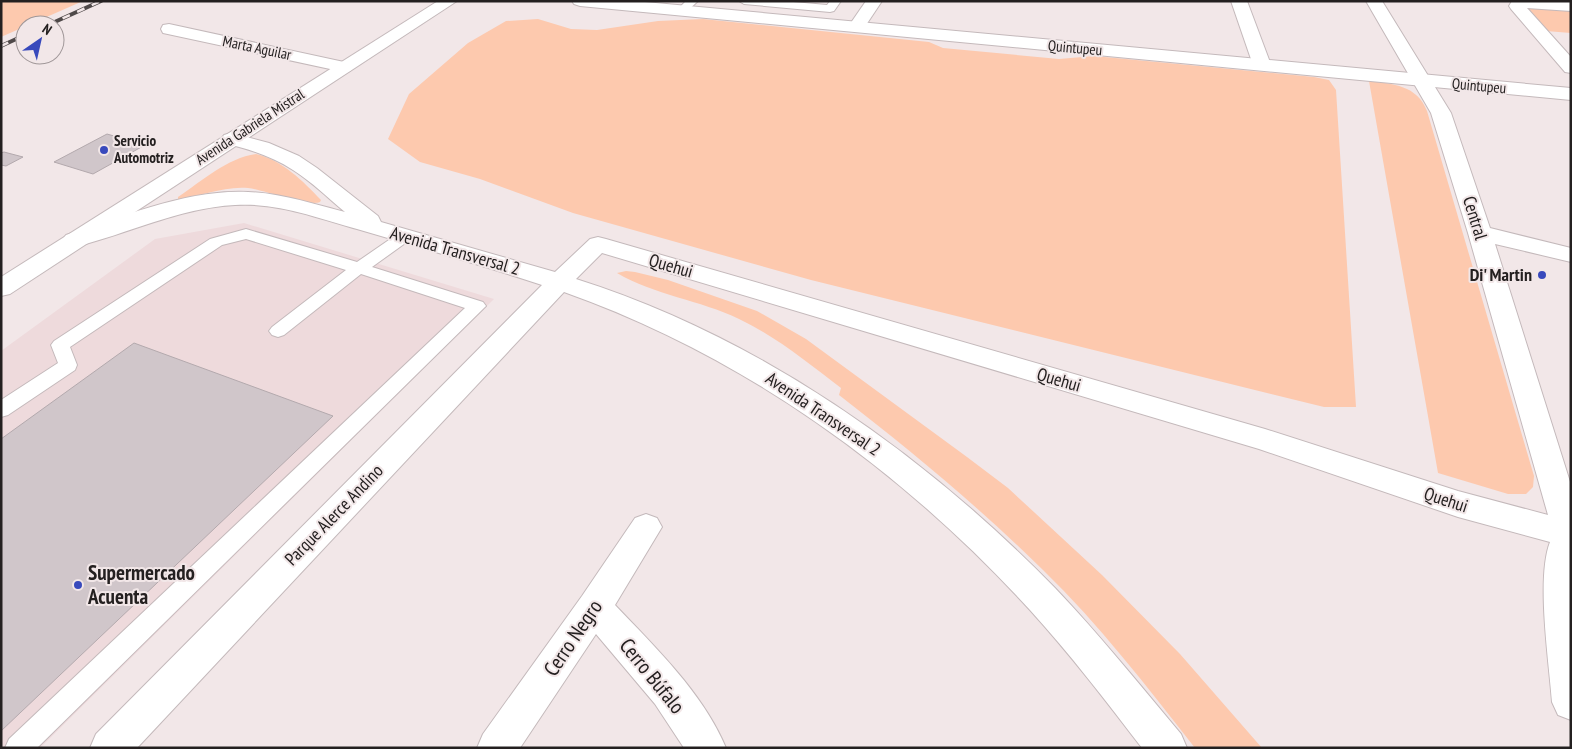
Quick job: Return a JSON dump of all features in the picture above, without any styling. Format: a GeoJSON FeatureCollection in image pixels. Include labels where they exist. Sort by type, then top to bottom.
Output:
{"type":"FeatureCollection","features":[{"type":"Feature","properties":{"kind":"street","name":"Avenida Gabriela Mistral"},"geometry":{"type":"LineString","coordinates":[[1,288],[344,66],[449,1]]}},
{"type":"Feature","properties":{"kind":"street","name":"Quintupeu"},"geometry":{"type":"LineString","coordinates":[[580,1],[687,6],[856,27],[1571,94]]}},
{"type":"Feature","properties":{"kind":"street"},"geometry":{"type":"LineString","coordinates":[[856,27],[874,1]]}},
{"type":"Feature","properties":{"kind":"street"},"geometry":{"type":"LineString","coordinates":[[1239,1],[1262,65]]}},
{"type":"Feature","properties":{"kind":"street","name":"Central"},"geometry":{"type":"LineString","coordinates":[[1374,1],[1441,113],[1480,233],[1570,534]]}},
{"type":"Feature","properties":{"kind":"street"},"geometry":{"type":"LineString","coordinates":[[1571,6],[1533,3],[1518,4],[1517,6],[1571,68]]}},
{"type":"Feature","properties":{"kind":"street","name":"Marta Aguilar"},"geometry":{"type":"LineString","coordinates":[[170,29],[344,66]]}},
{"type":"Feature","properties":{"kind":"street","name":"Avenida Transversal 2"},"geometry":{"type":"LineString","coordinates":[[231,139],[261,147],[286,157],[309,171],[346,204],[393,232]]}},
{"type":"Feature","properties":{"kind":"street","name":"Avenida Transversal 2"},"geometry":{"type":"LineString","coordinates":[[74,240],[172,210],[222,199],[272,200],[393,232],[559,282],[613,301],[668,324],[736,358],[786,386],[870,444],[953,512],[1027,582],[1122,691],[1167,748]]}},
{"type":"Feature","properties":{"kind":"street"},"geometry":{"type":"LineString","coordinates":[[1480,233],[1571,255]]}},
{"type":"Feature","properties":{"kind":"street","name":"Quehui"},"geometry":{"type":"LineString","coordinates":[[559,282],[598,244],[1255,438],[1458,504],[1570,534]]}},
{"type":"Feature","properties":{"kind":"street","name":"Parque Alerce Andino"},"geometry":{"type":"LineString","coordinates":[[110,748],[559,282]]}},
{"type":"Feature","properties":{"kind":"street","name":"Cerro Negro"},"geometry":{"type":"LineString","coordinates":[[497,748],[594,607],[646,527]]}},
{"type":"Feature","properties":{"kind":"street"},"geometry":{"type":"LineString","coordinates":[[1570,534],[1562,554],[1561,592],[1571,702]]}},
{"type":"Feature","properties":{"kind":"street","name":"Cerro Búfalo"},"geometry":{"type":"LineString","coordinates":[[594,607],[651,669],[697,732],[706,748]]}},
{"type":"Feature","properties":{"kind":"lane"},"geometry":{"type":"LineString","coordinates":[[744,1],[830,9],[836,1]]}},
{"type":"Feature","properties":{"kind":"lane"},"geometry":{"type":"LineString","coordinates":[[278,331],[359,268],[393,232]]}},
{"type":"Feature","properties":{"kind":"lane"},"geometry":{"type":"LineString","coordinates":[[1,410],[68,365],[60,345],[216,242],[246,234],[477,306],[18,748]]}},
{"type":"Feature","properties":{"kind":"shaded area"},"geometry":{"type":"Polygon","coordinates":[[[1,1],[83,1],[51,15],[15,15],[15,31],[1,37],[1,1]]]}},
{"type":"Feature","properties":{"kind":"shaded area"},"geometry":{"type":"Polygon","coordinates":[[[1525,8],[1571,8],[1571,33],[1546,31],[1525,8]]]}},
{"type":"Feature","properties":{"kind":"shaded area"},"geometry":{"type":"Polygon","coordinates":[[[538,19],[571,29],[597,30],[658,21],[703,19],[929,42],[943,48],[1059,59],[1094,56],[1329,80],[1336,90],[1356,407],[1324,407],[811,280],[573,213],[480,179],[420,162],[388,139],[409,94],[468,43],[506,21],[538,19]]]}},
{"type":"Feature","properties":{"kind":"shaded area"},"geometry":{"type":"Polygon","coordinates":[[[1369,81],[1387,83],[1411,91],[1423,102],[1427,111],[1534,476],[1533,487],[1526,494],[1508,494],[1438,473],[1369,81]]]}},
{"type":"Feature","properties":{"kind":"shaded area"},"geometry":{"type":"Polygon","coordinates":[[[256,154],[275,161],[292,172],[321,200],[320,202],[306,202],[248,188],[221,190],[178,200],[178,197],[225,165],[245,156],[256,154]]]}},
{"type":"Feature","properties":{"kind":"shaded area"},"geometry":{"type":"Polygon","coordinates":[[[244,223],[494,299],[40,748],[1,748],[1,351],[155,239],[244,223]]]}},
{"type":"Feature","properties":{"kind":"shaded area"},"geometry":{"type":"Polygon","coordinates":[[[626,271],[668,280],[757,311],[806,339],[967,457],[1008,488],[1102,575],[1180,654],[1262,748],[1195,748],[1122,656],[1064,591],[969,501],[839,395],[841,388],[792,351],[753,326],[724,312],[646,287],[617,273],[626,271]]]}},
{"type":"Feature","properties":{"kind":"building"},"geometry":{"type":"Polygon","coordinates":[[[107,134],[145,145],[93,174],[54,162],[107,134]]]}},
{"type":"Feature","properties":{"kind":"building"},"geometry":{"type":"Polygon","coordinates":[[[4,152],[23,157],[6,166],[1,165],[1,153],[4,152]]]}},
{"type":"Feature","properties":{"kind":"building","name":"Supermercado Acuenta"},"geometry":{"type":"Polygon","coordinates":[[[134,343],[333,416],[1,731],[1,439],[134,343]]]}},
{"type":"Feature","properties":{"kind":"railway"},"geometry":{"type":"LineString","coordinates":[[65,17],[101,1]]}},
{"type":"Feature","properties":{"kind":"railway"},"geometry":{"type":"LineString","coordinates":[[1,46],[15,40]]}},
{"type":"Feature","properties":{"kind":"place","name":"Servicio Automotriz"},"geometry":{"type":"Point","coordinates":[104,150]}},
{"type":"Feature","properties":{"kind":"place","name":"Di' Martin"},"geometry":{"type":"Point","coordinates":[1542,275]}},
{"type":"Feature","properties":{"kind":"place","name":"Supermercado Acuenta"},"geometry":{"type":"Point","coordinates":[78,585]}}]}
